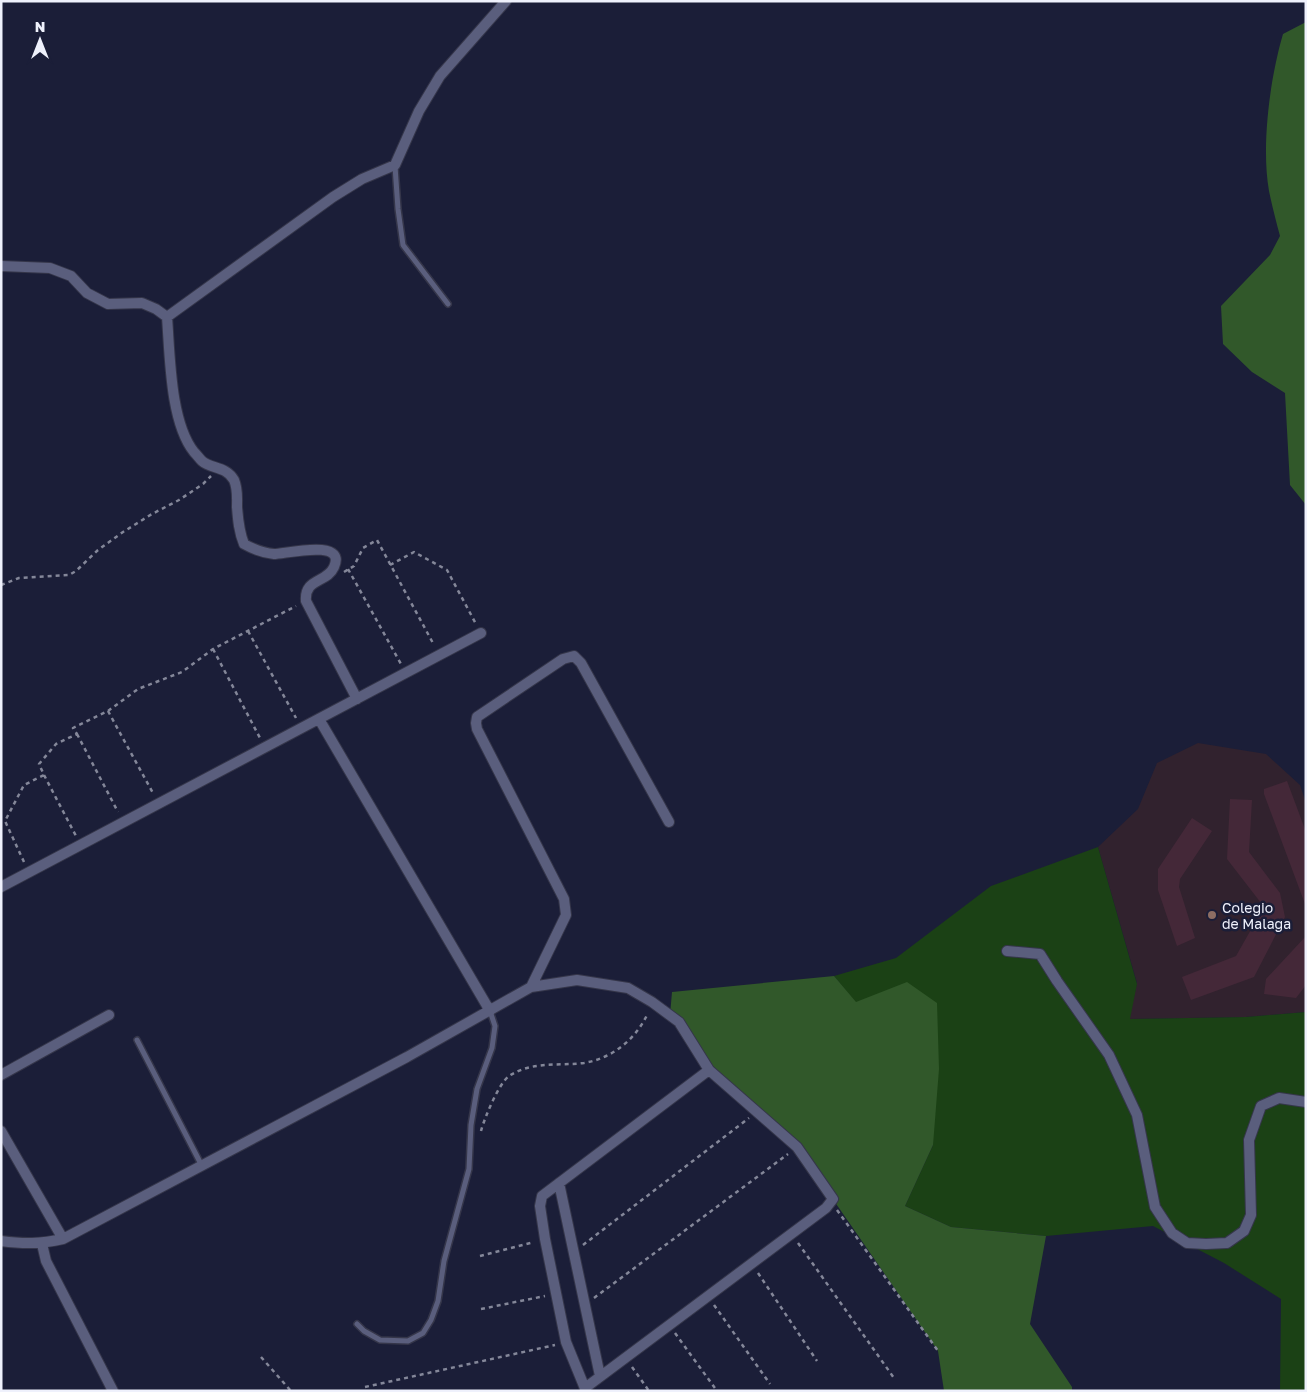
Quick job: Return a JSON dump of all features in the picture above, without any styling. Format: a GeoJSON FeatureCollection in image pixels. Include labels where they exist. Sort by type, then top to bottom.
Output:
{"type":"FeatureCollection","features":[{"type":"Feature","properties":{"kind":"street"},"geometry":{"type":"LineString","coordinates":[[168,317],[333,197],[362,179],[395,165],[419,111],[440,76],[506,1]]}},
{"type":"Feature","properties":{"kind":"street"},"geometry":{"type":"LineString","coordinates":[[1,266],[50,268],[71,276],[87,293],[108,304],[142,303],[156,308],[168,317],[175,399],[183,431],[202,462],[219,468],[233,479],[237,489],[240,534],[244,544],[263,552],[275,554],[310,549],[324,550],[334,555],[336,561],[334,568],[329,575],[312,584],[307,591],[306,601],[357,699]]}},
{"type":"Feature","properties":{"kind":"street"},"geometry":{"type":"LineString","coordinates":[[1,887],[481,633]]}},
{"type":"Feature","properties":{"kind":"street"},"geometry":{"type":"LineString","coordinates":[[531,986],[566,915],[564,899],[477,729],[477,717],[563,659],[574,656],[581,663],[669,822]]}},
{"type":"Feature","properties":{"kind":"street"},"geometry":{"type":"LineString","coordinates":[[319,719],[490,1011]]}},
{"type":"Feature","properties":{"kind":"street"},"geometry":{"type":"LineString","coordinates":[[1007,952],[1040,954],[1109,1055],[1138,1114],[1155,1207],[1172,1233],[1187,1243],[1227,1243],[1244,1231],[1251,1215],[1249,1140],[1262,1106],[1279,1098],[1306,1102]]}},
{"type":"Feature","properties":{"kind":"street"},"geometry":{"type":"LineString","coordinates":[[1,1241],[42,1244],[63,1239],[490,1011],[531,986],[577,980],[628,988],[652,1002],[679,1022],[709,1070],[797,1147],[832,1200],[826,1208],[600,1376],[586,1390],[566,1342],[545,1239],[540,1206],[542,1196],[709,1070]]}},
{"type":"Feature","properties":{"kind":"street"},"geometry":{"type":"LineString","coordinates":[[1,1074],[109,1015]]}},
{"type":"Feature","properties":{"kind":"street"},"geometry":{"type":"LineString","coordinates":[[1,1131],[63,1239]]}},
{"type":"Feature","properties":{"kind":"street"},"geometry":{"type":"LineString","coordinates":[[559,1183],[600,1376]]}},
{"type":"Feature","properties":{"kind":"street"},"geometry":{"type":"LineString","coordinates":[[42,1244],[46,1262],[113,1391]]}},
{"type":"Feature","properties":{"kind":"lane"},"geometry":{"type":"LineString","coordinates":[[395,165],[398,209],[404,245],[448,304]]}},
{"type":"Feature","properties":{"kind":"lane"},"geometry":{"type":"LineString","coordinates":[[357,1324],[364,1331],[380,1340],[408,1341],[423,1334],[431,1320],[438,1301],[444,1261],[469,1169],[471,1125],[477,1089],[492,1048],[495,1026],[490,1011]]}},
{"type":"Feature","properties":{"kind":"lane"},"geometry":{"type":"LineString","coordinates":[[137,1040],[202,1166]]}},
{"type":"Feature","properties":{"kind":"path"},"geometry":{"type":"LineString","coordinates":[[1,585],[19,578],[69,575],[76,571],[98,550],[138,521],[179,500],[203,484],[219,468]]}},
{"type":"Feature","properties":{"kind":"path"},"geometry":{"type":"LineString","coordinates":[[341,573],[354,566],[363,548],[377,540],[440,655]]}},
{"type":"Feature","properties":{"kind":"path"},"geometry":{"type":"LineString","coordinates":[[390,565],[414,552],[447,570],[481,633]]}},
{"type":"Feature","properties":{"kind":"path"},"geometry":{"type":"LineString","coordinates":[[348,569],[406,673]]}},
{"type":"Feature","properties":{"kind":"path"},"geometry":{"type":"LineString","coordinates":[[124,822],[73,728],[108,710],[138,690],[182,672],[213,649],[306,601]]}},
{"type":"Feature","properties":{"kind":"path"},"geometry":{"type":"LineString","coordinates":[[248,632],[302,728]]}},
{"type":"Feature","properties":{"kind":"path"},"geometry":{"type":"LineString","coordinates":[[213,649],[265,748]]}},
{"type":"Feature","properties":{"kind":"path"},"geometry":{"type":"LineString","coordinates":[[108,710],[159,804]]}},
{"type":"Feature","properties":{"kind":"path"},"geometry":{"type":"LineString","coordinates":[[77,734],[56,744],[39,764],[81,845]]}},
{"type":"Feature","properties":{"kind":"path"},"geometry":{"type":"LineString","coordinates":[[29,872],[5,821],[24,785],[44,775]]}},
{"type":"Feature","properties":{"kind":"path"},"geometry":{"type":"LineString","coordinates":[[480,1133],[486,1115],[507,1077],[530,1067],[544,1064],[585,1062],[604,1057],[631,1040],[644,1021],[652,1002]]}},
{"type":"Feature","properties":{"kind":"path"},"geometry":{"type":"LineString","coordinates":[[574,1252],[757,1112]]}},
{"type":"Feature","properties":{"kind":"path"},"geometry":{"type":"LineString","coordinates":[[585,1305],[797,1147]]}},
{"type":"Feature","properties":{"kind":"path"},"geometry":{"type":"LineString","coordinates":[[832,1200],[938,1351]]}},
{"type":"Feature","properties":{"kind":"path"},"geometry":{"type":"LineString","coordinates":[[792,1233],[894,1378]]}},
{"type":"Feature","properties":{"kind":"path"},"geometry":{"type":"LineString","coordinates":[[480,1256],[545,1239]]}},
{"type":"Feature","properties":{"kind":"path"},"geometry":{"type":"LineString","coordinates":[[751,1263],[817,1361]]}},
{"type":"Feature","properties":{"kind":"path"},"geometry":{"type":"LineString","coordinates":[[481,1309],[556,1294]]}},
{"type":"Feature","properties":{"kind":"path"},"geometry":{"type":"LineString","coordinates":[[708,1295],[770,1384]]}},
{"type":"Feature","properties":{"kind":"path"},"geometry":{"type":"LineString","coordinates":[[670,1325],[716,1391]]}},
{"type":"Feature","properties":{"kind":"path"},"geometry":{"type":"LineString","coordinates":[[365,1387],[566,1342]]}},
{"type":"Feature","properties":{"kind":"path"},"geometry":{"type":"LineString","coordinates":[[262,1357],[291,1391]]}},
{"type":"Feature","properties":{"kind":"path"},"geometry":{"type":"LineString","coordinates":[[625,1358],[649,1391]]}},
{"type":"Feature","properties":{"kind":"shaded area","name":"Colegio de Malaga"},"geometry":{"type":"Polygon","coordinates":[[[1198,743],[1266,754],[1300,785],[1306,803],[1306,1012],[1246,1017],[1129,1019],[1137,983],[1098,847],[1138,809],[1157,763],[1198,743]]]}},
{"type":"Feature","properties":{"kind":"green space"},"geometry":{"type":"Polygon","coordinates":[[[1306,22],[1306,505],[1290,485],[1285,393],[1252,372],[1223,344],[1221,306],[1270,255],[1280,236],[1270,197],[1267,173],[1266,133],[1268,112],[1274,71],[1283,34],[1306,22]]]}},
{"type":"Feature","properties":{"kind":"green space"},"geometry":{"type":"Polygon","coordinates":[[[1098,847],[1137,984],[1130,1019],[1246,1017],[1306,1012],[1306,1391],[1280,1391],[1281,1299],[1224,1263],[1153,1226],[1046,1236],[951,1227],[905,1206],[933,1145],[907,983],[856,1003],[834,976],[896,958],[991,886],[1098,847]]]}},
{"type":"Feature","properties":{"kind":"green space"},"geometry":{"type":"Polygon","coordinates":[[[834,976],[856,1002],[907,982],[937,1003],[939,1069],[933,1145],[905,1206],[951,1227],[1046,1236],[1030,1324],[1072,1387],[1072,1391],[944,1391],[938,1351],[803,1156],[709,1070],[670,1015],[672,992],[834,976]]]}},
{"type":"Feature","properties":{"kind":"building"},"geometry":{"type":"Polygon","coordinates":[[[1287,781],[1306,832],[1305,904],[1264,794],[1264,789],[1287,781]]]}},
{"type":"Feature","properties":{"kind":"building"},"geometry":{"type":"Polygon","coordinates":[[[1230,799],[1252,800],[1249,852],[1280,893],[1285,917],[1254,977],[1191,1000],[1182,977],[1236,956],[1261,912],[1261,903],[1227,859],[1230,799]]]}},
{"type":"Feature","properties":{"kind":"building"},"geometry":{"type":"Polygon","coordinates":[[[1192,818],[1212,831],[1180,879],[1179,887],[1195,938],[1177,946],[1158,890],[1158,869],[1192,818]]]}},
{"type":"Feature","properties":{"kind":"building"},"geometry":{"type":"Polygon","coordinates":[[[1306,936],[1306,985],[1296,998],[1264,994],[1266,979],[1306,936]]]}},
{"type":"Feature","properties":{"kind":"place","name":"Colegio de Malaga"},"geometry":{"type":"Point","coordinates":[1212,915]}}]}
